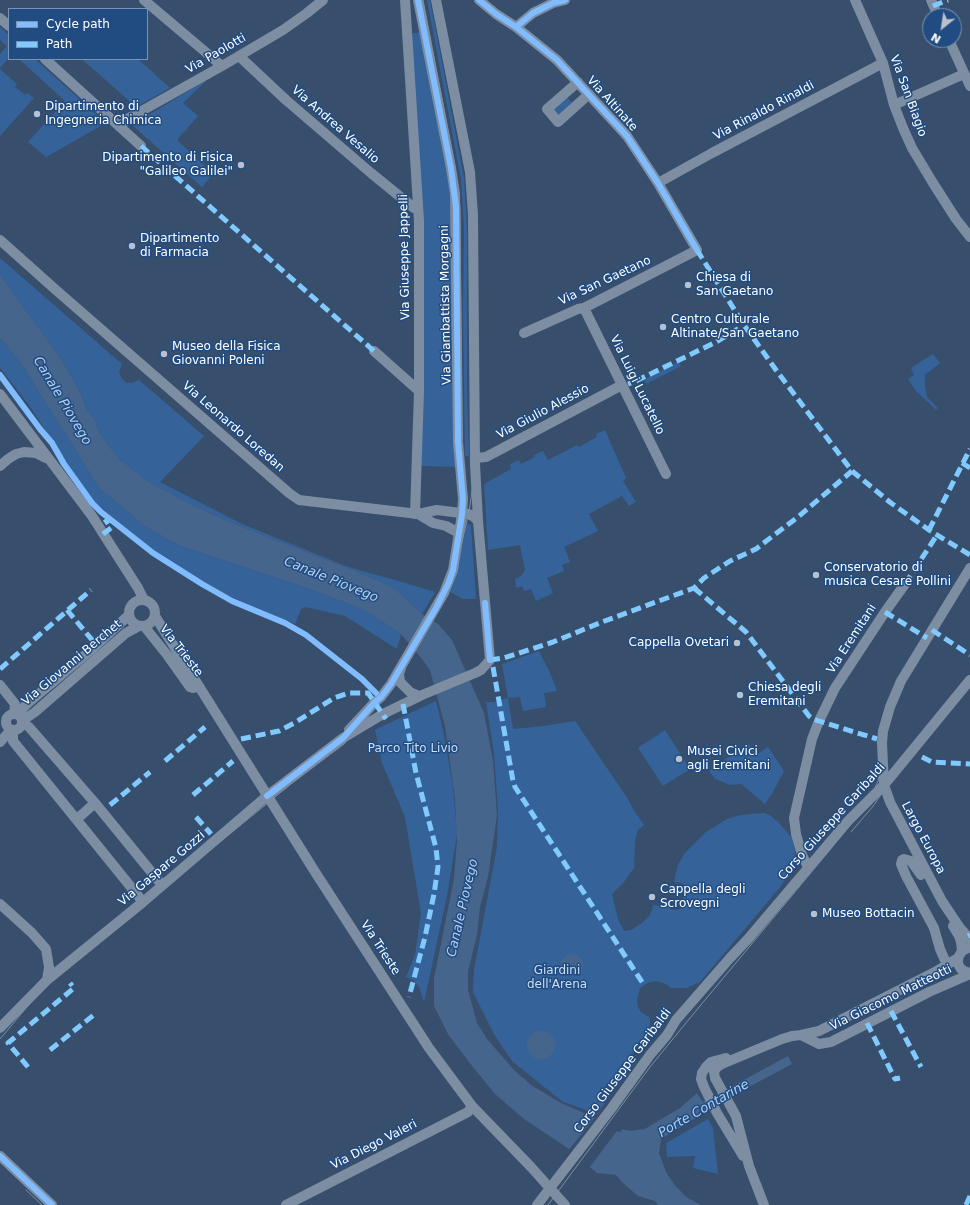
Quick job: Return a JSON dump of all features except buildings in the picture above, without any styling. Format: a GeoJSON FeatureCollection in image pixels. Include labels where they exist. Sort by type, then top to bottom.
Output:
{"type":"FeatureCollection","features":[{"type":"Feature","properties":{"kind":"street"},"geometry":{"type":"LineString","coordinates":[[144,0],[222,66]]}},
{"type":"Feature","properties":{"kind":"street","name":"Via Paolotti"},"geometry":{"type":"LineString","coordinates":[[120,126],[130,118],[283,30],[307,14],[323,0]]}},
{"type":"Feature","properties":{"kind":"street","name":"Via Giuseppe Jappelli"},"geometry":{"type":"LineString","coordinates":[[405,0],[418,207],[419,391],[416,514]]}},
{"type":"Feature","properties":{"kind":"street","name":"Via Giambattista Morgagni"},"geometry":{"type":"LineString","coordinates":[[403,664],[436,608],[451,576],[462,514],[463,499],[458,442],[455,194],[450,161],[418,0]]}},
{"type":"Feature","properties":{"kind":"street"},"geometry":{"type":"LineString","coordinates":[[436,0],[470,172],[473,215],[475,458],[478,521]]}},
{"type":"Feature","properties":{"kind":"street","name":"Via Altinate"},"geometry":{"type":"LineString","coordinates":[[479,0],[496,14],[516,27],[556,60],[627,136],[658,183],[697,250]]}},
{"type":"Feature","properties":{"kind":"street"},"geometry":{"type":"LineString","coordinates":[[516,27],[533,13],[552,3],[565,0]]}},
{"type":"Feature","properties":{"kind":"street","name":"Via San Biagio"},"geometry":{"type":"LineString","coordinates":[[855,0],[883,62],[894,105],[912,148],[956,219],[970,237]]}},
{"type":"Feature","properties":{"kind":"street"},"geometry":{"type":"LineString","coordinates":[[0,18],[8,25]]}},
{"type":"Feature","properties":{"kind":"street"},"geometry":{"type":"LineString","coordinates":[[952,48],[970,86]]}},
{"type":"Feature","properties":{"kind":"street","name":"Via Andrea Vesalio"},"geometry":{"type":"LineString","coordinates":[[239,56],[286,100],[371,173],[414,208],[418,207]]}},
{"type":"Feature","properties":{"kind":"street"},"geometry":{"type":"LineString","coordinates":[[46,60],[120,126],[140,146]]}},
{"type":"Feature","properties":{"kind":"street","name":"Via Rinaldo Rinaldi"},"geometry":{"type":"LineString","coordinates":[[658,183],[883,62]]}},
{"type":"Feature","properties":{"kind":"street"},"geometry":{"type":"LineString","coordinates":[[894,105],[964,74]]}},
{"type":"Feature","properties":{"kind":"street"},"geometry":{"type":"LineString","coordinates":[[578,82],[547,110],[558,122],[589,94]]}},
{"type":"Feature","properties":{"kind":"street","name":"Via Leonardo Loredan"},"geometry":{"type":"LineString","coordinates":[[0,240],[289,493],[299,500],[416,514]]}},
{"type":"Feature","properties":{"kind":"street","name":"Via San Gaetano"},"geometry":{"type":"LineString","coordinates":[[524,333],[578,309],[584,308],[697,250]]}},
{"type":"Feature","properties":{"kind":"street","name":"Via Luigi Lucatello"},"geometry":{"type":"LineString","coordinates":[[584,308],[666,474]]}},
{"type":"Feature","properties":{"kind":"street"},"geometry":{"type":"LineString","coordinates":[[374,351],[419,391]]}},
{"type":"Feature","properties":{"kind":"street","name":"Via Giulio Alessio"},"geometry":{"type":"LineString","coordinates":[[475,458],[486,457],[622,385]]}},
{"type":"Feature","properties":{"kind":"street","name":"Via Trieste"},"geometry":{"type":"LineString","coordinates":[[0,394],[92,516],[138,588],[144,600],[153,606],[155,616],[198,686],[419,1032],[472,1106],[565,1205]]}},
{"type":"Feature","properties":{"kind":"street"},"geometry":{"type":"LineString","coordinates":[[0,466],[16,454],[24,452],[36,453],[48,459]]}},
{"type":"Feature","properties":{"kind":"street"},"geometry":{"type":"LineString","coordinates":[[416,514],[434,510],[468,514],[473,516],[478,521]]}},
{"type":"Feature","properties":{"kind":"street"},"geometry":{"type":"LineString","coordinates":[[416,514],[433,523],[446,526],[459,533]]}},
{"type":"Feature","properties":{"kind":"street","name":"Via Gaspare Gozzi"},"geometry":{"type":"LineString","coordinates":[[1,1029],[47,980],[143,902],[267,796],[343,738],[383,714],[421,695],[475,674],[481,670],[490,660],[478,521]]}},
{"type":"Feature","properties":{"kind":"street","name":"Largo Europa"},"geometry":{"type":"LineString","coordinates":[[970,568],[901,682],[890,707],[882,739],[884,785],[890,802],[942,901],[960,928],[970,939]]}},
{"type":"Feature","properties":{"kind":"street","name":"Via Eremitani"},"geometry":{"type":"LineString","coordinates":[[808,867],[802,855],[796,834],[794,818],[812,738],[835,688],[905,584]]}},
{"type":"Feature","properties":{"kind":"street"},"geometry":{"type":"LineString","coordinates":[[129,615],[130,607],[134,603],[144,600]]}},
{"type":"Feature","properties":{"kind":"street","name":"Via Trieste"},"geometry":{"type":"LineString","coordinates":[[129,615],[132,622],[142,626],[168,656],[190,687],[193,688],[198,686]]}},
{"type":"Feature","properties":{"kind":"street","name":"Via Giovanni Berchet"},"geometry":{"type":"LineString","coordinates":[[19,718],[28,703],[91,650],[129,615]]}},
{"type":"Feature","properties":{"kind":"street","name":"Via Trieste"},"geometry":{"type":"LineString","coordinates":[[142,626],[152,622],[155,616]]}},
{"type":"Feature","properties":{"kind":"street","name":"Via Giovanni Berchet"},"geometry":{"type":"LineString","coordinates":[[19,718],[35,712],[126,633],[142,626]]}},
{"type":"Feature","properties":{"kind":"street"},"geometry":{"type":"LineString","coordinates":[[403,664],[399,674],[400,682],[405,687],[421,695]]}},
{"type":"Feature","properties":{"kind":"street","name":"Via Gaspare Gozzi"},"geometry":{"type":"LineString","coordinates":[[343,738],[381,697],[403,664]]}},
{"type":"Feature","properties":{"kind":"street","name":"Corso Giuseppe Garibaldi"},"geometry":{"type":"LineString","coordinates":[[537,1205],[611,1109],[676,1020],[748,939],[848,821],[884,785],[970,680]]}},
{"type":"Feature","properties":{"kind":"street"},"geometry":{"type":"LineString","coordinates":[[0,685],[15,704],[21,725],[18,729],[6,727]]}},
{"type":"Feature","properties":{"kind":"street"},"geometry":{"type":"LineString","coordinates":[[0,742],[6,727],[6,718],[11,714],[19,718],[29,727],[95,803],[162,885]]}},
{"type":"Feature","properties":{"kind":"street"},"geometry":{"type":"LineString","coordinates":[[6,727],[13,741],[143,902]]}},
{"type":"Feature","properties":{"kind":"street"},"geometry":{"type":"LineString","coordinates":[[77,819],[95,803]]}},
{"type":"Feature","properties":{"kind":"street","name":"Largo Europa"},"geometry":{"type":"LineString","coordinates":[[942,901],[934,896],[928,888],[916,866],[911,861],[904,859],[902,860],[901,864],[906,876],[934,928],[940,949],[947,965]]}},
{"type":"Feature","properties":{"kind":"street","name":"Via Giacomo Matteotti"},"geometry":{"type":"LineString","coordinates":[[942,901],[943,910],[961,942],[963,952],[958,964],[964,971],[970,974]]}},
{"type":"Feature","properties":{"kind":"street"},"geometry":{"type":"LineString","coordinates":[[0,904],[32,933],[46,949],[49,967],[47,980]]}},
{"type":"Feature","properties":{"kind":"street","name":"Via Giacomo Matteotti"},"geometry":{"type":"LineString","coordinates":[[737,1058],[782,1039],[792,1036],[801,1036],[819,1030],[947,965],[963,952]]}},
{"type":"Feature","properties":{"kind":"street","name":"Via Giacomo Matteotti"},"geometry":{"type":"LineString","coordinates":[[801,1036],[819,1044],[831,1042],[929,992],[970,974]]}},
{"type":"Feature","properties":{"kind":"street"},"geometry":{"type":"LineString","coordinates":[[737,1058],[722,1064],[717,1068],[714,1072],[715,1078],[736,1116],[749,1166],[764,1205]]}},
{"type":"Feature","properties":{"kind":"street"},"geometry":{"type":"LineString","coordinates":[[737,1058],[711,1062],[702,1073],[701,1079],[723,1123],[749,1166]]}},
{"type":"Feature","properties":{"kind":"street","name":"Via Diego Valeri"},"geometry":{"type":"LineString","coordinates":[[286,1205],[468,1112],[472,1106]]}},
{"type":"Feature","properties":{"kind":"street"},"geometry":{"type":"LineString","coordinates":[[0,1156],[52,1205]]}},
{"type":"Feature","properties":{"kind":"green space"},"geometry":{"type":"Polygon","coordinates":[[[427,0],[430,0],[464,178],[467,225],[467,390],[469,456],[465,456],[463,315],[464,226],[461,179],[427,0]]]}},
{"type":"Feature","properties":{"kind":"green space"},"geometry":{"type":"Polygon","coordinates":[[[0,27],[8,34],[8,59],[0,68],[0,54],[7,46],[0,40],[0,27]]]}},
{"type":"Feature","properties":{"kind":"green space"},"geometry":{"type":"Polygon","coordinates":[[[425,32],[451,183],[452,362],[458,467],[421,466],[411,35],[414,33],[425,32]]]}},
{"type":"Feature","properties":{"kind":"green space"},"geometry":{"type":"Polygon","coordinates":[[[20,60],[36,60],[106,123],[46,157],[28,142],[65,101],[20,60]]]}},
{"type":"Feature","properties":{"kind":"green space"},"geometry":{"type":"Polygon","coordinates":[[[83,60],[139,60],[170,88],[136,107],[83,60]]]}},
{"type":"Feature","properties":{"kind":"green space"},"geometry":{"type":"Polygon","coordinates":[[[0,69],[17,84],[15,87],[25,95],[27,93],[34,98],[0,136],[0,69]]]}},
{"type":"Feature","properties":{"kind":"green space"},"geometry":{"type":"Polygon","coordinates":[[[208,79],[183,103],[198,116],[177,140],[213,174],[202,187],[132,125],[208,79]]]}},
{"type":"Feature","properties":{"kind":"green space"},"geometry":{"type":"Polygon","coordinates":[[[565,95],[572,103],[558,115],[551,108],[565,95]]]}},
{"type":"Feature","properties":{"kind":"green space"},"geometry":{"type":"Polygon","coordinates":[[[0,258],[122,364],[119,372],[123,380],[127,383],[132,383],[139,380],[204,436],[160,482],[242,524],[348,567],[435,592],[422,614],[394,588],[370,577],[227,521],[186,502],[149,482],[127,467],[98,431],[95,420],[86,409],[81,394],[62,360],[0,275],[0,258]]]}},
{"type":"Feature","properties":{"kind":"green space"},"geometry":{"type":"Polygon","coordinates":[[[0,338],[19,360],[100,489],[145,526],[178,545],[307,588],[362,609],[401,634],[397,649],[345,616],[306,607],[301,609],[295,624],[249,605],[217,590],[193,576],[129,531],[93,501],[29,405],[0,368],[0,338]]]}},
{"type":"Feature","properties":{"kind":"green space"},"geometry":{"type":"Polygon","coordinates":[[[933,354],[940,363],[925,375],[925,387],[927,397],[938,408],[936,410],[916,391],[908,379],[914,375],[911,368],[933,354]]]}},
{"type":"Feature","properties":{"kind":"green space"},"geometry":{"type":"Polygon","coordinates":[[[679,361],[681,366],[646,384],[644,380],[679,361]]]}},
{"type":"Feature","properties":{"kind":"green space"},"geometry":{"type":"Polygon","coordinates":[[[605,430],[626,478],[623,481],[636,502],[629,506],[622,496],[589,514],[598,531],[564,547],[570,562],[562,565],[564,571],[547,578],[553,593],[536,601],[531,589],[524,591],[522,586],[516,588],[515,579],[521,576],[525,570],[520,545],[488,550],[484,484],[511,469],[510,464],[519,460],[521,464],[543,451],[548,460],[577,445],[579,447],[597,437],[596,434],[605,430]]]}},
{"type":"Feature","properties":{"kind":"green space"},"geometry":{"type":"Polygon","coordinates":[[[466,524],[471,526],[476,599],[463,599],[450,592],[456,573],[466,524]]]}},
{"type":"Feature","properties":{"kind":"green space"},"geometry":{"type":"Polygon","coordinates":[[[539,651],[557,691],[544,693],[546,707],[523,711],[520,697],[508,698],[502,664],[539,651]]]}},
{"type":"Feature","properties":{"kind":"green space","name":"Giardini dell'Arena"},"geometry":{"type":"Polygon","coordinates":[[[508,698],[513,729],[575,721],[644,825],[638,830],[635,840],[634,868],[624,882],[612,894],[618,919],[624,931],[631,930],[642,923],[649,916],[653,905],[670,907],[670,909],[679,910],[682,907],[684,886],[682,883],[674,882],[678,865],[684,854],[706,832],[727,819],[741,815],[765,813],[780,824],[792,838],[795,852],[794,863],[781,886],[700,982],[686,988],[671,988],[666,984],[656,981],[650,982],[640,988],[637,1000],[638,1007],[641,1012],[650,1018],[649,1036],[643,1040],[602,1093],[600,1099],[605,1103],[599,1111],[597,1110],[595,1113],[563,1102],[512,1061],[494,1034],[473,992],[474,970],[497,847],[498,812],[494,753],[486,702],[494,702],[508,698]]]}},
{"type":"Feature","properties":{"kind":"green space","name":"Parco Tito Livio"},"geometry":{"type":"Polygon","coordinates":[[[436,701],[444,735],[453,787],[457,834],[447,896],[424,1002],[419,987],[414,981],[406,977],[415,955],[421,913],[405,817],[382,763],[375,730],[436,701]]]}},
{"type":"Feature","properties":{"kind":"green space"},"geometry":{"type":"Polygon","coordinates":[[[665,730],[690,769],[663,786],[638,748],[665,730]]]}},
{"type":"Feature","properties":{"kind":"green space"},"geometry":{"type":"Polygon","coordinates":[[[748,743],[756,755],[768,747],[784,771],[765,804],[741,784],[730,785],[715,779],[709,771],[748,743]]]}},
{"type":"Feature","properties":{"kind":"green space"},"geometry":{"type":"Polygon","coordinates":[[[708,1119],[713,1128],[718,1174],[693,1168],[695,1156],[667,1157],[666,1143],[708,1119]]]}},
{"type":"Feature","properties":{"kind":"water"},"geometry":{"type":"Polygon","coordinates":[[[0,275],[62,360],[81,394],[86,409],[95,420],[98,431],[121,461],[127,466],[149,482],[186,502],[227,521],[370,577],[394,588],[422,614],[439,625],[452,640],[484,713],[493,761],[497,815],[488,877],[480,907],[477,935],[468,971],[468,990],[477,1023],[487,1039],[514,1070],[531,1085],[561,1103],[620,1129],[631,1131],[643,1130],[680,1108],[697,1093],[703,1102],[788,1056],[792,1064],[732,1096],[661,1139],[659,1153],[666,1172],[674,1184],[686,1197],[701,1205],[658,1205],[655,1201],[638,1196],[616,1175],[597,1173],[569,1149],[524,1119],[495,1094],[448,1034],[434,1006],[434,978],[454,879],[457,840],[455,799],[445,726],[430,670],[422,659],[401,634],[362,609],[307,588],[178,545],[145,526],[100,489],[19,360],[0,338],[0,275]]]}},
{"type":"Feature","properties":{"kind":"water"},"geometry":{"type":"Polygon","coordinates":[[[572,954],[580,957],[583,965],[580,973],[572,976],[564,973],[561,965],[564,957],[572,954]]]}},
{"type":"Feature","properties":{"kind":"water"},"geometry":{"type":"Polygon","coordinates":[[[541,1031],[551,1035],[555,1045],[551,1055],[541,1059],[531,1055],[527,1045],[531,1035],[541,1031]]]}},
{"type":"Feature","properties":{"kind":"pier"},"geometry":{"type":"Polygon","coordinates":[[[595,1117],[623,1128],[620,1132],[617,1131],[589,1168],[568,1151],[595,1117]]]}},
{"type":"Feature","properties":{"kind":"tram line"},"geometry":{"type":"LineString","coordinates":[[423,0],[455,167],[460,207],[462,442],[465,510]]}},
{"type":"Feature","properties":{"kind":"tram line"},"geometry":{"type":"LineString","coordinates":[[0,1039],[32,1001],[64,969],[291,784],[344,744],[392,685],[444,601],[454,575],[469,512],[473,484],[470,219],[467,174],[433,0]]}},
{"type":"Feature","properties":{"kind":"tram line"},"geometry":{"type":"LineString","coordinates":[[548,1205],[650,1067],[869,801],[878,781],[880,772],[881,727],[898,682],[970,563]]}},
{"type":"Feature","properties":{"kind":"tram line"},"geometry":{"type":"LineString","coordinates":[[133,906],[336,740],[354,727]]}},
{"type":"Feature","properties":{"kind":"tram line"},"geometry":{"type":"LineString","coordinates":[[851,832],[874,805],[884,790],[887,780],[885,755]]}},
{"type":"Feature","properties":{"kind":"tram line"},"geometry":{"type":"LineString","coordinates":[[0,1158],[50,1205]]}},
{"type":"Feature","properties":{"kind":"tram line"},"geometry":{"type":"LineString","coordinates":[[26,1190],[42,1205]]}},
{"type":"Feature","properties":{"kind":"marked path"},"geometry":{"type":"LineString","coordinates":[[933,6],[948,0]]}},
{"type":"Feature","properties":{"kind":"marked path"},"geometry":{"type":"LineString","coordinates":[[141,146],[374,351]]}},
{"type":"Feature","properties":{"kind":"marked path"},"geometry":{"type":"LineString","coordinates":[[697,250],[744,325],[852,471],[891,503],[929,530],[970,555]]}},
{"type":"Feature","properties":{"kind":"marked path"},"geometry":{"type":"LineString","coordinates":[[636,381],[716,342],[741,327]]}},
{"type":"Feature","properties":{"kind":"marked path"},"geometry":{"type":"LineString","coordinates":[[929,530],[970,449]]}},
{"type":"Feature","properties":{"kind":"marked path"},"geometry":{"type":"LineString","coordinates":[[962,463],[970,468]]}},
{"type":"Feature","properties":{"kind":"marked path"},"geometry":{"type":"LineString","coordinates":[[490,660],[504,658],[553,642],[694,588],[704,578],[730,561],[756,549],[798,517],[852,471]]}},
{"type":"Feature","properties":{"kind":"marked path"},"geometry":{"type":"LineString","coordinates":[[103,534],[111,528],[105,519]]}},
{"type":"Feature","properties":{"kind":"marked path"},"geometry":{"type":"LineString","coordinates":[[905,584],[937,535]]}},
{"type":"Feature","properties":{"kind":"marked path"},"geometry":{"type":"LineString","coordinates":[[694,588],[746,632],[809,716],[813,719],[877,739]]}},
{"type":"Feature","properties":{"kind":"marked path"},"geometry":{"type":"LineString","coordinates":[[0,669],[91,590]]}},
{"type":"Feature","properties":{"kind":"marked path"},"geometry":{"type":"LineString","coordinates":[[67,610],[93,641]]}},
{"type":"Feature","properties":{"kind":"marked path"},"geometry":{"type":"LineString","coordinates":[[885,612],[927,638]]}},
{"type":"Feature","properties":{"kind":"marked path"},"geometry":{"type":"LineString","coordinates":[[932,630],[970,655]]}},
{"type":"Feature","properties":{"kind":"marked path"},"geometry":{"type":"LineString","coordinates":[[493,667],[515,787],[644,985]]}},
{"type":"Feature","properties":{"kind":"marked path"},"geometry":{"type":"LineString","coordinates":[[241,739],[279,731],[334,698],[349,693],[368,693],[386,719]]}},
{"type":"Feature","properties":{"kind":"marked path"},"geometry":{"type":"LineString","coordinates":[[403,704],[416,773],[436,848],[438,867],[425,937],[409,997]]}},
{"type":"Feature","properties":{"kind":"marked path"},"geometry":{"type":"LineString","coordinates":[[165,761],[205,727]]}},
{"type":"Feature","properties":{"kind":"marked path"},"geometry":{"type":"LineString","coordinates":[[922,757],[932,762],[970,764]]}},
{"type":"Feature","properties":{"kind":"marked path"},"geometry":{"type":"LineString","coordinates":[[193,795],[233,761]]}},
{"type":"Feature","properties":{"kind":"marked path"},"geometry":{"type":"LineString","coordinates":[[110,805],[150,772]]}},
{"type":"Feature","properties":{"kind":"marked path"},"geometry":{"type":"LineString","coordinates":[[196,817],[211,834]]}},
{"type":"Feature","properties":{"kind":"marked path"},"geometry":{"type":"LineString","coordinates":[[28,1067],[8,1043],[74,988],[70,983]]}},
{"type":"Feature","properties":{"kind":"marked path"},"geometry":{"type":"LineString","coordinates":[[891,1011],[921,1067]]}},
{"type":"Feature","properties":{"kind":"marked path"},"geometry":{"type":"LineString","coordinates":[[50,1050],[95,1014]]}},
{"type":"Feature","properties":{"kind":"marked path"},"geometry":{"type":"LineString","coordinates":[[867,1023],[895,1079],[900,1078]]}},
{"type":"Feature","properties":{"kind":"marked path"},"geometry":{"type":"LineString","coordinates":[[966,1205],[970,1196]]}},
{"type":"Feature","properties":{"kind":"cycle path"},"geometry":{"type":"LineString","coordinates":[[267,796],[343,738],[381,697],[391,684],[436,608],[449,582],[453,570],[463,499],[458,442],[456,207],[451,168],[418,0]]}},
{"type":"Feature","properties":{"kind":"cycle path"},"geometry":{"type":"LineString","coordinates":[[479,0],[557,60],[627,136],[658,183],[697,250]]}},
{"type":"Feature","properties":{"kind":"cycle path"},"geometry":{"type":"LineString","coordinates":[[516,27],[533,13],[553,3],[565,0]]}},
{"type":"Feature","properties":{"kind":"cycle path"},"geometry":{"type":"LineString","coordinates":[[0,375],[52,443],[64,464],[92,503],[101,512],[153,553],[202,584],[232,601],[285,623],[306,635],[362,679],[376,693]]}},
{"type":"Feature","properties":{"kind":"cycle path"},"geometry":{"type":"LineString","coordinates":[[485,603],[490,660]]}},
{"type":"Feature","properties":{"kind":"cycle path"},"geometry":{"type":"LineString","coordinates":[[0,1156],[52,1205]]}},
{"type":"Feature","properties":{"kind":"place","name":"Dipartimento di Ingegneria Chimica"},"geometry":{"type":"Point","coordinates":[37,114]}},
{"type":"Feature","properties":{"kind":"place","name":"Dipartimento di Fisica \"Galileo Galilei\""},"geometry":{"type":"Point","coordinates":[241,165]}},
{"type":"Feature","properties":{"kind":"place","name":"Dipartimento di Farmacia"},"geometry":{"type":"Point","coordinates":[132,246]}},
{"type":"Feature","properties":{"kind":"place","name":"Chiesa di San Gaetano"},"geometry":{"type":"Point","coordinates":[688,285]}},
{"type":"Feature","properties":{"kind":"place","name":"Centro Culturale Altinate/San Gaetano"},"geometry":{"type":"Point","coordinates":[663,327]}},
{"type":"Feature","properties":{"kind":"place","name":"Museo della Fisica Giovanni Poleni"},"geometry":{"type":"Point","coordinates":[164,354]}},
{"type":"Feature","properties":{"kind":"place","name":"Conservatorio di musica Cesare Pollini"},"geometry":{"type":"Point","coordinates":[816,575]}},
{"type":"Feature","properties":{"kind":"place","name":"Cappella Ovetari"},"geometry":{"type":"Point","coordinates":[737,643]}},
{"type":"Feature","properties":{"kind":"place","name":"Chiesa degli Eremitani"},"geometry":{"type":"Point","coordinates":[740,695]}},
{"type":"Feature","properties":{"kind":"place","name":"Musei Civici agli Eremitani"},"geometry":{"type":"Point","coordinates":[679,759]}},
{"type":"Feature","properties":{"kind":"place","name":"Cappella degli Scrovegni"},"geometry":{"type":"Point","coordinates":[652,897]}},
{"type":"Feature","properties":{"kind":"place","name":"Museo Bottacin"},"geometry":{"type":"Point","coordinates":[814,914]}},
{"type":"Feature","properties":{"kind":"water label","name":"Canale Piovego"},"geometry":{"type":"Point","coordinates":[62,401]}},
{"type":"Feature","properties":{"kind":"water label","name":"Canale Piovego"},"geometry":{"type":"Point","coordinates":[331,580]}},
{"type":"Feature","properties":{"kind":"water label","name":"Canale Piovego"},"geometry":{"type":"Point","coordinates":[463,908]}},
{"type":"Feature","properties":{"kind":"water label","name":"Porte Contarine"},"geometry":{"type":"Point","coordinates":[704,1109]}}]}
